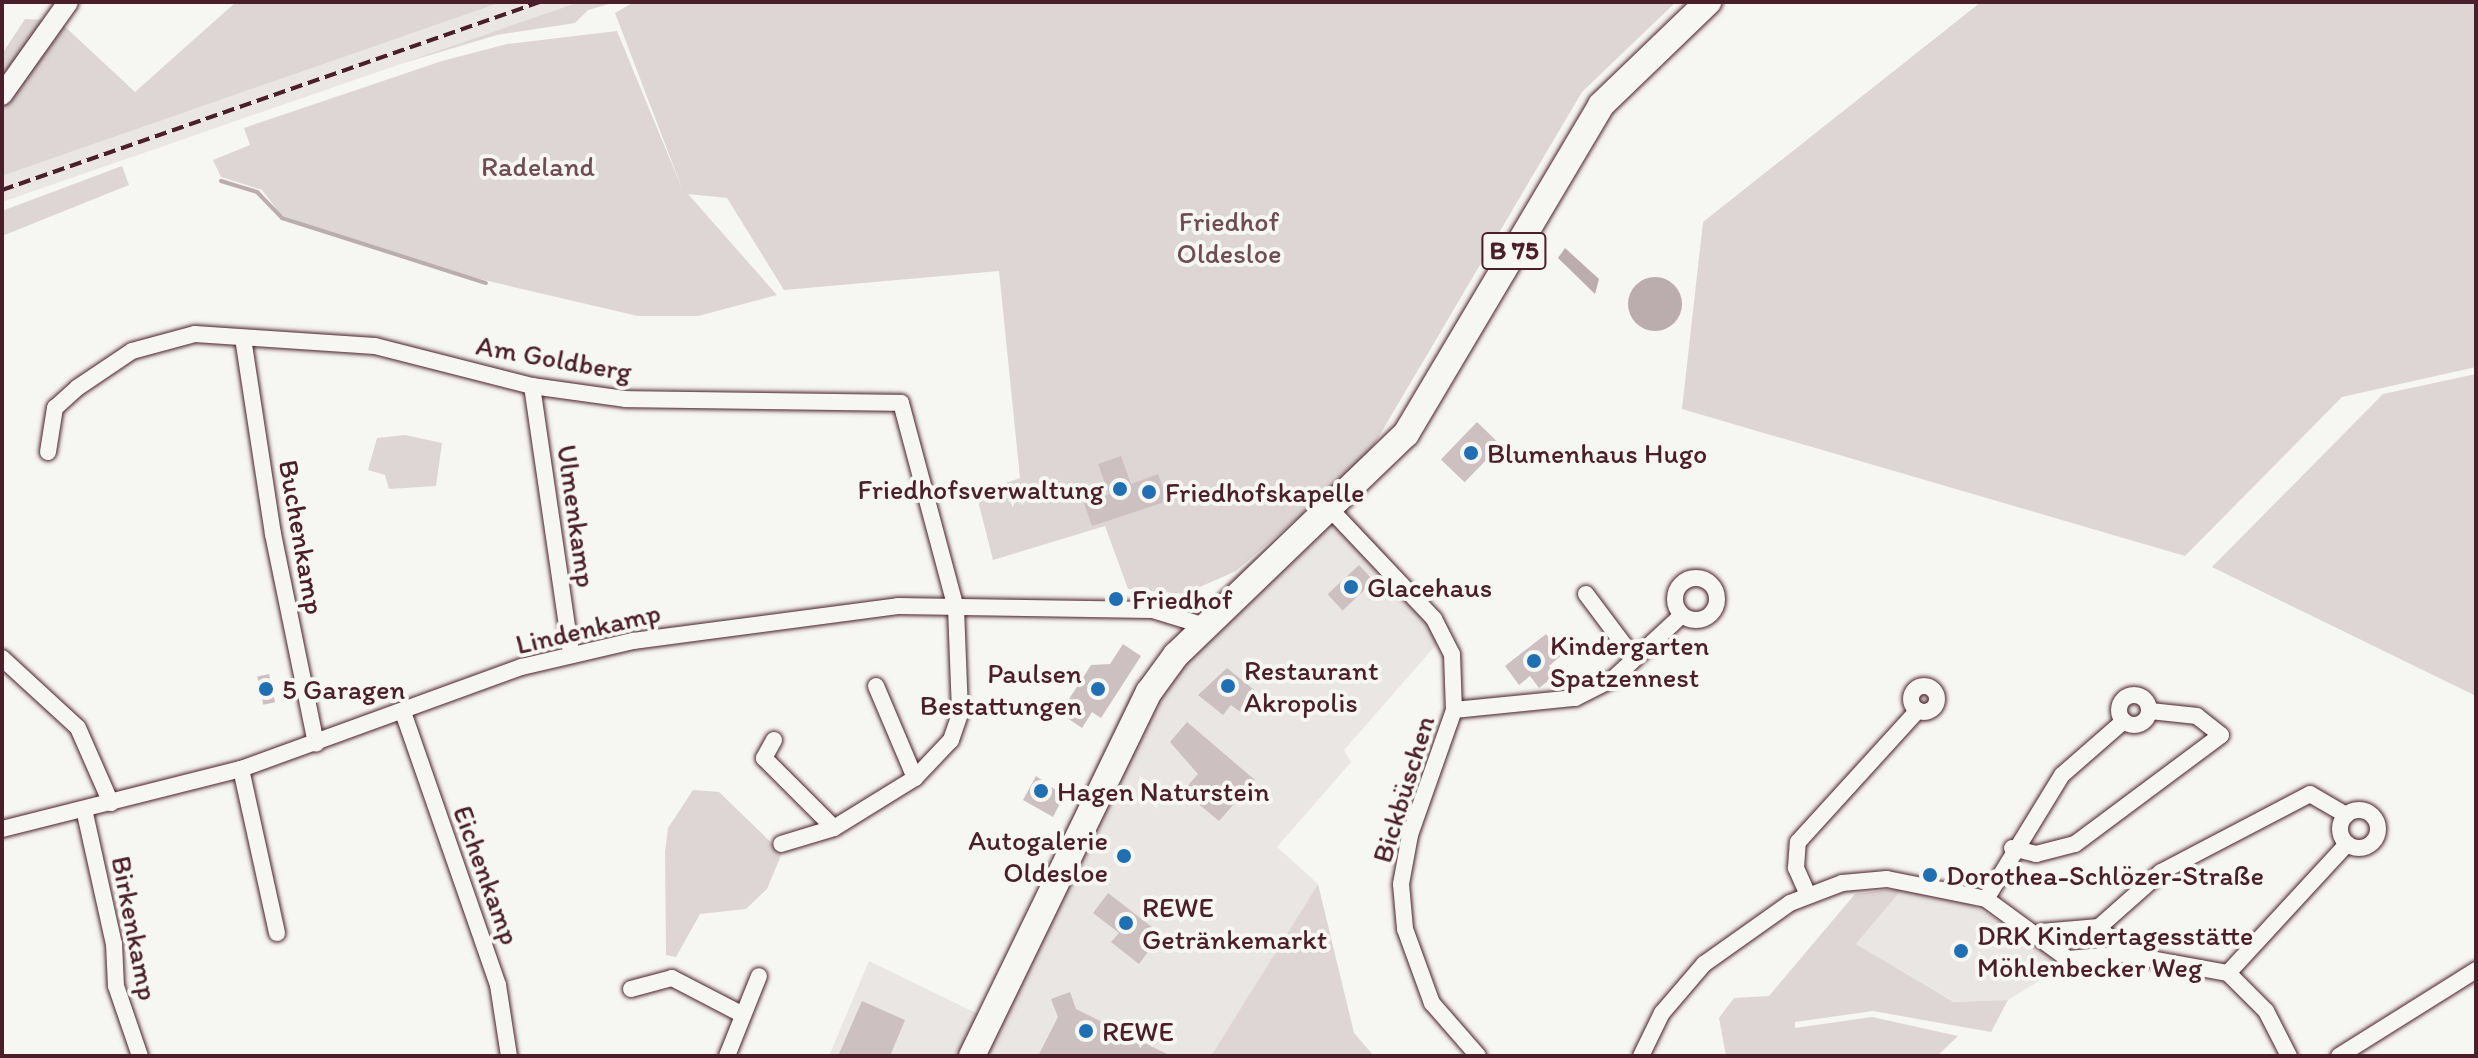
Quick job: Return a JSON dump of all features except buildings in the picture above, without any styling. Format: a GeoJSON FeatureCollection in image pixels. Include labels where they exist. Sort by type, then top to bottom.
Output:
{"type":"FeatureCollection","features":[{"type":"Feature","properties":{"kind":"main road","name":"B 75"},"geometry":{"type":"LineString","coordinates":[[972,1056],[1130,725],[1205,626],[1332,511],[1432,397],[1601,105],[1708,2]]}},
{"type":"Feature","properties":{"kind":"street"},"geometry":{"type":"LineString","coordinates":[[2,95],[68,2]]}},
{"type":"Feature","properties":{"kind":"street","name":"Am Goldberg"},"geometry":{"type":"LineString","coordinates":[[48,452],[55,408],[132,351],[195,334],[375,346],[532,386],[687,403],[901,403],[956,608]]}},
{"type":"Feature","properties":{"kind":"street","name":"Buchenkamp"},"geometry":{"type":"LineString","coordinates":[[243,338],[316,744]]}},
{"type":"Feature","properties":{"kind":"street","name":"Ulmenkamp"},"geometry":{"type":"LineString","coordinates":[[532,386],[571,654]]}},
{"type":"Feature","properties":{"kind":"street","name":"Bickbüschen"},"geometry":{"type":"LineString","coordinates":[[1332,511],[1434,619],[1452,654],[1454,710],[1410,835],[1401,884],[1405,929],[1432,1003],[1478,1056]]}},
{"type":"Feature","properties":{"kind":"street"},"geometry":{"type":"LineString","coordinates":[[1586,594],[1634,658]]}},
{"type":"Feature","properties":{"kind":"street"},"geometry":{"type":"LineString","coordinates":[[781,844],[834,828],[915,778],[951,740],[960,714],[956,608]]}},
{"type":"Feature","properties":{"kind":"street","name":"Lindenkamp"},"geometry":{"type":"LineString","coordinates":[[2,829],[241,769],[404,715],[571,654],[794,615],[956,608],[1153,610],[1205,626]]}},
{"type":"Feature","properties":{"kind":"street"},"geometry":{"type":"LineString","coordinates":[[1454,710],[1575,698],[1634,658],[1682,615]]}},
{"type":"Feature","properties":{"kind":"street"},"geometry":{"type":"LineString","coordinates":[[2,658],[78,728],[111,803]]}},
{"type":"Feature","properties":{"kind":"street"},"geometry":{"type":"LineString","coordinates":[[876,686],[915,778]]}},
{"type":"Feature","properties":{"kind":"street"},"geometry":{"type":"LineString","coordinates":[[2124,721],[2119,707],[2129,695],[2144,698],[2150,711]]}},
{"type":"Feature","properties":{"kind":"street"},"geometry":{"type":"LineString","coordinates":[[1808,895],[1796,868],[1798,842],[1918,710]]}},
{"type":"Feature","properties":{"kind":"street"},"geometry":{"type":"LineString","coordinates":[[1986,899],[2012,848],[2062,775],[2124,721],[2142,723],[2150,711]]}},
{"type":"Feature","properties":{"kind":"street"},"geometry":{"type":"LineString","coordinates":[[2012,848],[2036,854],[2075,844],[2221,735],[2197,716],[2150,711]]}},
{"type":"Feature","properties":{"kind":"street","name":"Eichenkamp"},"geometry":{"type":"LineString","coordinates":[[404,715],[498,985],[509,1056]]}},
{"type":"Feature","properties":{"kind":"street"},"geometry":{"type":"LineString","coordinates":[[774,740],[764,758],[834,828]]}},
{"type":"Feature","properties":{"kind":"street"},"geometry":{"type":"LineString","coordinates":[[241,769],[277,933]]}},
{"type":"Feature","properties":{"kind":"street"},"geometry":{"type":"LineString","coordinates":[[2041,932],[2099,927],[2161,872],[2310,794],[2346,815],[2370,814],[2378,831],[2368,846],[2347,844]]}},
{"type":"Feature","properties":{"kind":"street","name":"Birkenkamp"},"geometry":{"type":"LineString","coordinates":[[84,809],[114,944],[116,986],[140,1056]]}},
{"type":"Feature","properties":{"kind":"street"},"geometry":{"type":"LineString","coordinates":[[2346,815],[2340,832],[2347,844]]}},
{"type":"Feature","properties":{"kind":"street"},"geometry":{"type":"LineString","coordinates":[[2228,973],[2347,844]]}},
{"type":"Feature","properties":{"kind":"street"},"geometry":{"type":"LineString","coordinates":[[1641,1056],[1662,1013],[1704,964],[1808,895],[1887,879],[1986,899],[2041,932],[2068,959],[2124,954],[2228,973],[2266,1011],[2289,1056]]}},
{"type":"Feature","properties":{"kind":"street"},"geometry":{"type":"LineString","coordinates":[[2099,927],[2124,954]]}},
{"type":"Feature","properties":{"kind":"street"},"geometry":{"type":"LineString","coordinates":[[2339,1056],[2476,970]]}},
{"type":"Feature","properties":{"kind":"street"},"geometry":{"type":"LineString","coordinates":[[727,1056],[759,976]]}},
{"type":"Feature","properties":{"kind":"street"},"geometry":{"type":"LineString","coordinates":[[631,989],[672,978],[743,1015]]}},
{"type":"Feature","properties":{"kind":"shaded area"},"geometry":{"type":"Polygon","coordinates":[[[502,2],[579,2],[2,202],[2,176],[502,2]]]}},
{"type":"Feature","properties":{"kind":"shaded area"},"geometry":{"type":"Polygon","coordinates":[[[1565,248],[1599,279],[1595,294],[1558,258],[1565,248]]]}},
{"type":"Feature","properties":{"kind":"shaded area"},"geometry":{"type":"Polygon","coordinates":[[[1655,277],[1674,285],[1682,304],[1674,323],[1655,331],[1636,323],[1628,304],[1636,285],[1655,277]]]}},
{"type":"Feature","properties":{"kind":"shaded area"},"geometry":{"type":"Polygon","coordinates":[[[1331,489],[1450,629],[1344,750],[1351,762],[1277,847],[1318,884],[1211,1056],[829,1056],[869,961],[978,1014],[1131,692],[1196,610],[1331,489]]]}},
{"type":"Feature","properties":{"kind":"shaded area","name":"DRK Kindertagesstätte Möhlenbecker Weg"},"geometry":{"type":"Polygon","coordinates":[[[1903,888],[1957,896],[2063,958],[2055,971],[2008,1000],[1955,1002],[1856,944],[1903,888]]]}},
{"type":"Feature","properties":{"kind":"green space"},"geometry":{"type":"Polygon","coordinates":[[[236,2],[502,2],[2,176],[2,110],[60,22],[135,92],[236,2]]]}},
{"type":"Feature","properties":{"kind":"green space"},"geometry":{"type":"Polygon","coordinates":[[[579,2],[616,2],[588,10],[575,23],[497,35],[400,64],[579,2]]]}},
{"type":"Feature","properties":{"kind":"green space","name":"Friedhof Oldesloe"},"geometry":{"type":"Polygon","coordinates":[[[634,2],[1676,2],[1582,92],[1365,460],[1236,571],[1184,594],[1128,589],[1105,526],[993,560],[976,493],[1020,478],[999,271],[784,290],[727,198],[688,194],[777,295],[698,316],[638,316],[441,270],[281,215],[262,190],[221,177],[213,160],[250,145],[244,128],[442,61],[507,44],[617,31],[683,191],[615,13],[634,2]]]}},
{"type":"Feature","properties":{"kind":"green space"},"geometry":{"type":"Polygon","coordinates":[[[1981,2],[2476,2],[2476,367],[2342,397],[2185,556],[1682,409],[1703,222],[1981,2]]]}},
{"type":"Feature","properties":{"kind":"green space"},"geometry":{"type":"Polygon","coordinates":[[[25,19],[46,20],[2,86],[2,54],[25,19]]]}},
{"type":"Feature","properties":{"kind":"green space"},"geometry":{"type":"Polygon","coordinates":[[[122,166],[129,185],[2,236],[2,211],[122,166]]]}},
{"type":"Feature","properties":{"kind":"green space"},"geometry":{"type":"Polygon","coordinates":[[[2476,374],[2476,696],[2212,567],[2383,394],[2476,374]]]}},
{"type":"Feature","properties":{"kind":"green space"},"geometry":{"type":"Polygon","coordinates":[[[405,435],[442,443],[436,486],[389,489],[385,475],[368,470],[377,438],[405,435]]]}},
{"type":"Feature","properties":{"kind":"green space"},"geometry":{"type":"Polygon","coordinates":[[[693,790],[719,792],[782,853],[767,889],[746,909],[700,914],[676,957],[666,955],[665,852],[668,828],[693,790]]]}},
{"type":"Feature","properties":{"kind":"green space"},"geometry":{"type":"Polygon","coordinates":[[[1318,884],[1354,1033],[1374,1056],[1211,1056],[1318,884]]]}},
{"type":"Feature","properties":{"kind":"green space"},"geometry":{"type":"Polygon","coordinates":[[[1903,888],[1856,944],[1954,1002],[2008,1000],[1991,1032],[1873,1011],[1795,1022],[1795,1028],[1872,1017],[1958,1036],[1937,1056],[1726,1056],[1719,1018],[1734,998],[1769,996],[1855,894],[1903,888]]]}},
{"type":"Feature","properties":{"kind":"waterway"},"geometry":{"type":"LineString","coordinates":[[221,181],[257,192],[282,218],[486,283]]}},
{"type":"Feature","properties":{"kind":"railway"},"geometry":{"type":"LineString","coordinates":[[2,190],[540,2]]}},
{"type":"Feature","properties":{"kind":"place","name":"Blumenhaus Hugo"},"geometry":{"type":"Point","coordinates":[1471,453]}},
{"type":"Feature","properties":{"kind":"place","name":"Friedhofsverwaltung"},"geometry":{"type":"Point","coordinates":[1120,489]}},
{"type":"Feature","properties":{"kind":"place","name":"Friedhofskapelle"},"geometry":{"type":"Point","coordinates":[1149,492]}},
{"type":"Feature","properties":{"kind":"place","name":"Glacehaus"},"geometry":{"type":"Point","coordinates":[1351,587]}},
{"type":"Feature","properties":{"kind":"place","name":"Friedhof"},"geometry":{"type":"Point","coordinates":[1116,599]}},
{"type":"Feature","properties":{"kind":"place","name":"Kindergarten Spatzennest"},"geometry":{"type":"Point","coordinates":[1534,661]}},
{"type":"Feature","properties":{"kind":"place","name":"Restaurant Akropolis"},"geometry":{"type":"Point","coordinates":[1228,686]}},
{"type":"Feature","properties":{"kind":"place","name":"5 Garagen"},"geometry":{"type":"Point","coordinates":[266,689]}},
{"type":"Feature","properties":{"kind":"place","name":"Paulsen Bestattungen"},"geometry":{"type":"Point","coordinates":[1098,689]}},
{"type":"Feature","properties":{"kind":"place","name":"Hagen Naturstein"},"geometry":{"type":"Point","coordinates":[1041,791]}},
{"type":"Feature","properties":{"kind":"place","name":"Autogalerie Oldesloe"},"geometry":{"type":"Point","coordinates":[1124,856]}},
{"type":"Feature","properties":{"kind":"place","name":"Dorothea-Schlözer-Straße"},"geometry":{"type":"Point","coordinates":[1930,875]}},
{"type":"Feature","properties":{"kind":"place","name":"REWE Getränkemarkt"},"geometry":{"type":"Point","coordinates":[1126,923]}},
{"type":"Feature","properties":{"kind":"place","name":"DRK Kindertagesstätte Möhlenbecker Weg"},"geometry":{"type":"Point","coordinates":[1961,951]}},
{"type":"Feature","properties":{"kind":"place","name":"REWE"},"geometry":{"type":"Point","coordinates":[1086,1031]}},
{"type":"Feature","properties":{"kind":"park label","name":"Radeland"},"geometry":{"type":"Point","coordinates":[538,166]}}]}
